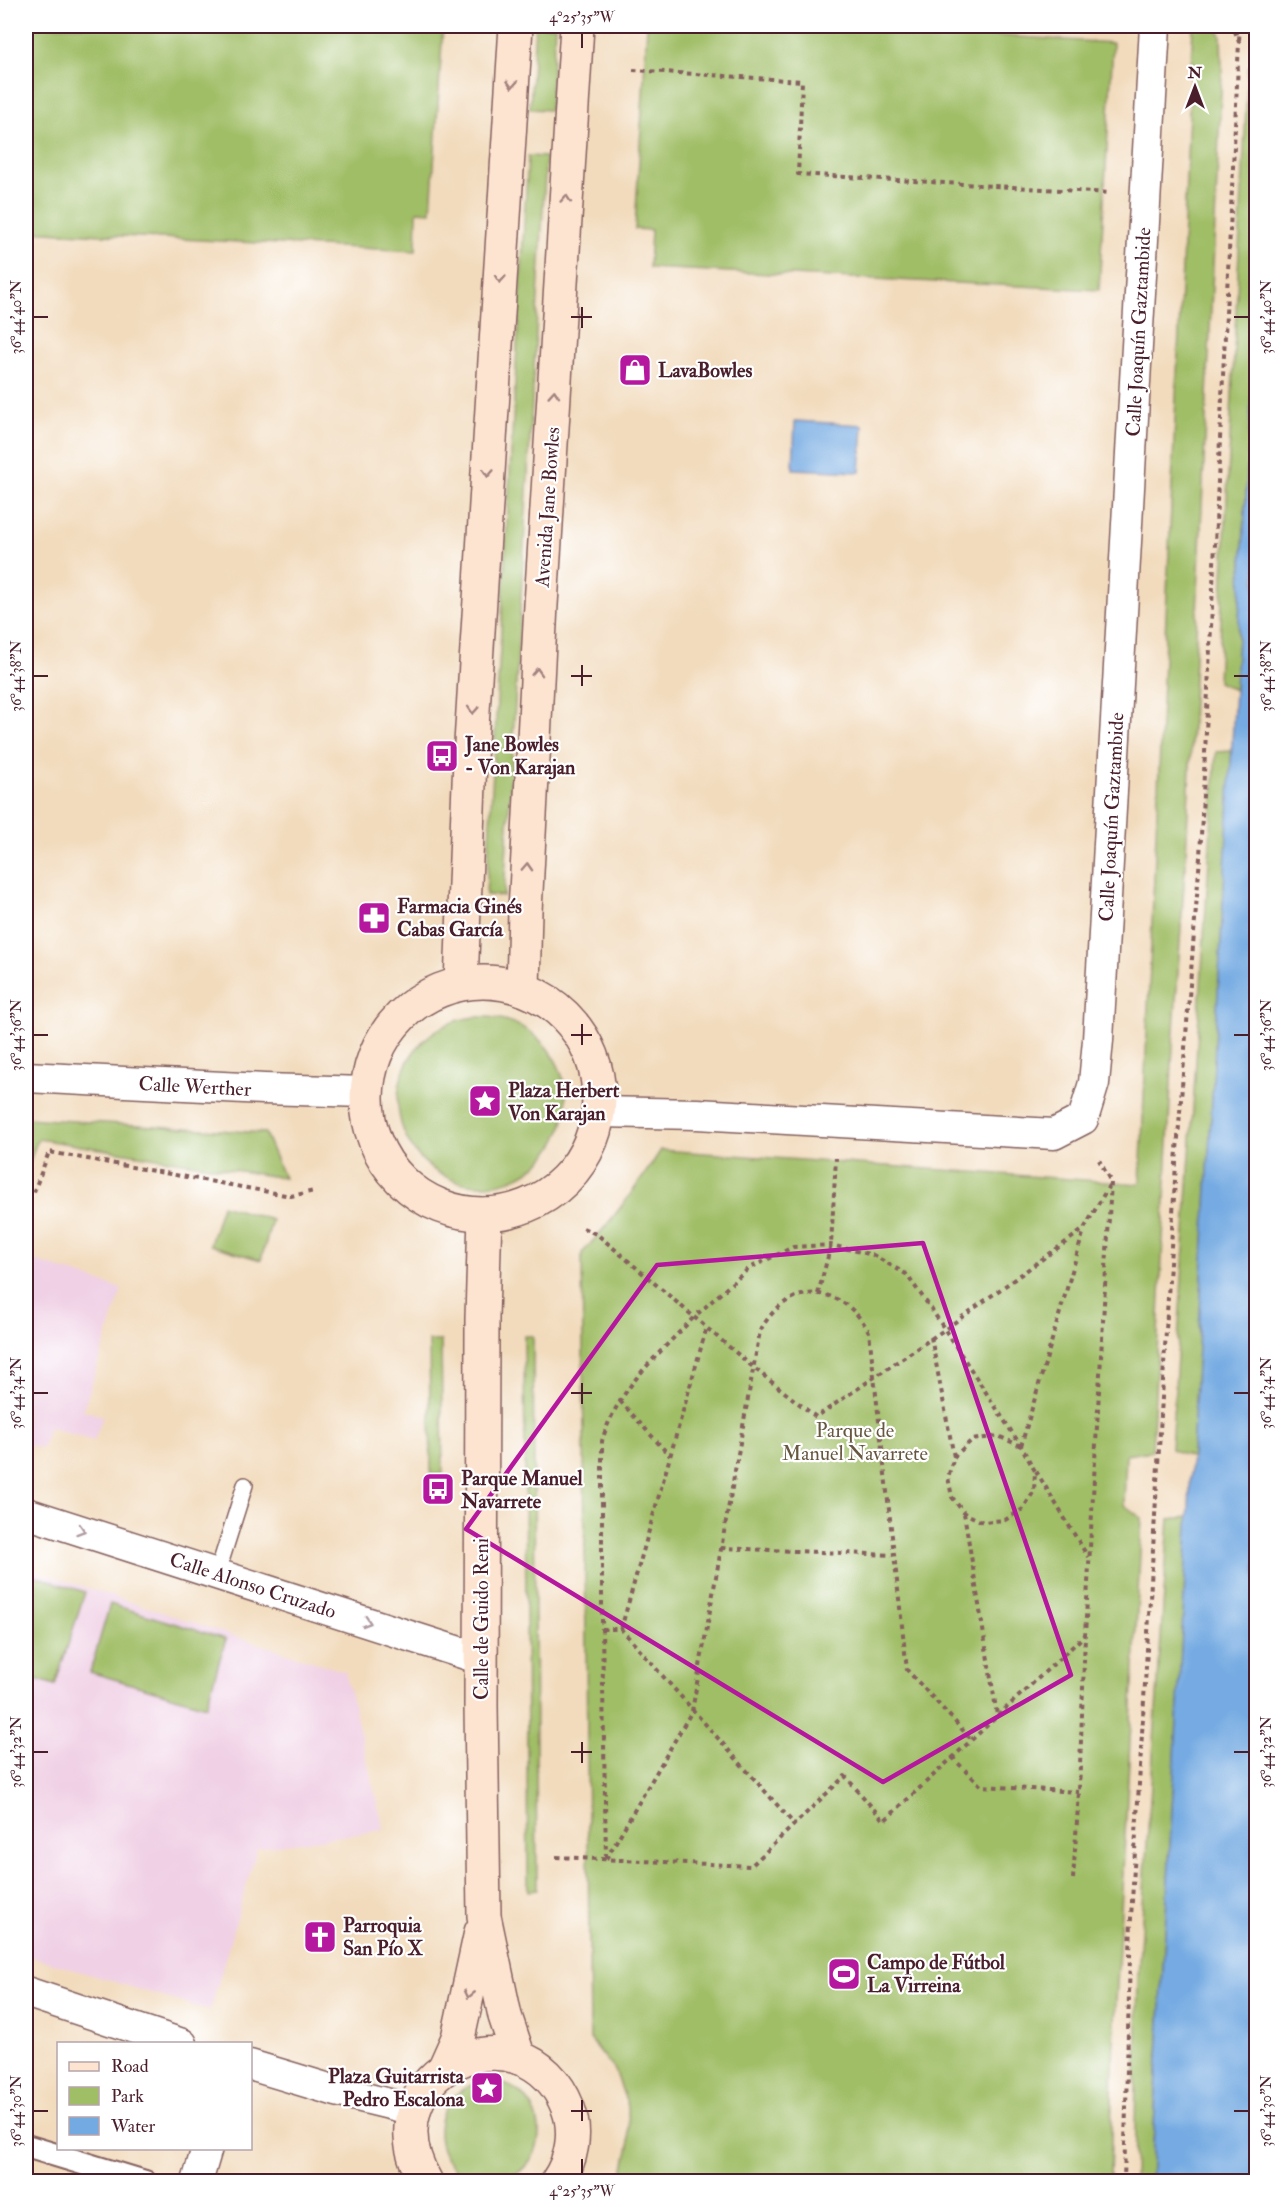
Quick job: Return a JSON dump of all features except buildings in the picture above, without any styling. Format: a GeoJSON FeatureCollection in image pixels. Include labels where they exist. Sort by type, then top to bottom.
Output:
{"type":"FeatureCollection","features":[{"type":"Feature","properties":{"kind":"main road"},"geometry":{"type":"LineString","coordinates":[[460,983],[470,759],[516,26]]}},
{"type":"Feature","properties":{"kind":"main road","name":"Avenida Jane Bowles"},"geometry":{"type":"LineString","coordinates":[[524,988],[525,911],[541,606],[577,26]]}},
{"type":"Feature","properties":{"kind":"main road"},"geometry":{"type":"LineString","coordinates":[[493,981],[524,988],[558,1008],[584,1039],[598,1077],[599,1112],[586,1152],[562,1183],[531,1204],[485,1214],[450,1210],[417,1195],[391,1171],[375,1145],[367,1117],[365,1092],[381,1039],[415,1003],[460,983],[493,981]]}},
{"type":"Feature","properties":{"kind":"main road","name":"Calle de Guido Reni"},"geometry":{"type":"LineString","coordinates":[[485,1214],[482,1318],[481,1659],[484,1916],[505,2016],[519,2058]]}},
{"type":"Feature","properties":{"kind":"main road","name":"Calle de Guido Reni"},"geometry":{"type":"LineString","coordinates":[[445,2067],[459,2038],[484,1916]]}},
{"type":"Feature","properties":{"kind":"main road"},"geometry":{"type":"LineString","coordinates":[[426,2181],[417,2166],[411,2147],[410,2127],[421,2093],[431,2079],[445,2067],[479,2054],[499,2053],[519,2058],[537,2067],[552,2080],[563,2097],[571,2116],[573,2136],[570,2156],[562,2175],[556,2181]]}},
{"type":"Feature","properties":{"kind":"street","name":"Calle Joaquín Gaztambide"},"geometry":{"type":"LineString","coordinates":[[599,1112],[685,1114],[1054,1134],[1083,1119],[1094,1083],[1098,1040],[1155,26]]}},
{"type":"Feature","properties":{"kind":"street","name":"Calle Werther"},"geometry":{"type":"LineString","coordinates":[[26,1077],[365,1092]]}},
{"type":"Feature","properties":{"kind":"street","name":"Calle Alonso Cruzado"},"geometry":{"type":"LineString","coordinates":[[26,1513],[481,1659]]}},
{"type":"Feature","properties":{"kind":"street"},"geometry":{"type":"LineString","coordinates":[[26,1992],[179,2042]]}},
{"type":"Feature","properties":{"kind":"street"},"geometry":{"type":"LineString","coordinates":[[252,2067],[336,2091],[414,2110]]}},
{"type":"Feature","properties":{"kind":"street"},"geometry":{"type":"LineString","coordinates":[[26,2146],[146,2181]]}},
{"type":"Feature","properties":{"kind":"street"},"geometry":{"type":"LineString","coordinates":[[197,2181],[206,2150]]}},
{"type":"Feature","properties":{"kind":"lane"},"geometry":{"type":"LineString","coordinates":[[217,1574],[245,1485]]}},
{"type":"Feature","properties":{"kind":"path"},"geometry":{"type":"LineString","coordinates":[[1233,26],[1239,42]]}},
{"type":"Feature","properties":{"kind":"path"},"geometry":{"type":"LineString","coordinates":[[1124,2181],[1131,1918],[1176,1163],[1200,857],[1240,26]]}},
{"type":"Feature","properties":{"kind":"path"},"geometry":{"type":"LineString","coordinates":[[633,70],[802,81],[798,174],[1111,193]]}},
{"type":"Feature","properties":{"kind":"path"},"geometry":{"type":"LineString","coordinates":[[26,1192],[33,1194],[49,1152],[291,1196],[314,1191]]}},
{"type":"Feature","properties":{"kind":"path"},"geometry":{"type":"LineString","coordinates":[[818,1294],[831,1245],[836,1158]]}},
{"type":"Feature","properties":{"kind":"path"},"geometry":{"type":"LineString","coordinates":[[1073,1879],[1079,1792],[1088,1557],[1111,1182],[1099,1160]]}},
{"type":"Feature","properties":{"kind":"path"},"geometry":{"type":"LineString","coordinates":[[1021,1446],[1084,1229],[1111,1182]]}},
{"type":"Feature","properties":{"kind":"path"},"geometry":{"type":"LineString","coordinates":[[583,1228],[598,1235],[706,1329],[816,1416],[944,1330],[1084,1229]]}},
{"type":"Feature","properties":{"kind":"path"},"geometry":{"type":"LineString","coordinates":[[606,1859],[602,1441],[608,1422],[629,1384],[694,1317],[748,1269],[793,1247],[831,1245],[873,1255],[906,1274],[1021,1446],[1088,1557]]}},
{"type":"Feature","properties":{"kind":"path"},"geometry":{"type":"LineString","coordinates":[[606,1859],[692,1711],[760,1331],[767,1318],[778,1307],[789,1299],[804,1294],[835,1297],[849,1305],[861,1317],[868,1332],[872,1348],[873,1377],[908,1670],[971,1739]]}},
{"type":"Feature","properties":{"kind":"path"},"geometry":{"type":"LineString","coordinates":[[621,1629],[706,1329]]}},
{"type":"Feature","properties":{"kind":"path"},"geometry":{"type":"LineString","coordinates":[[931,1337],[954,1457],[948,1477],[952,1497],[964,1513],[997,1716]]}},
{"type":"Feature","properties":{"kind":"path"},"geometry":{"type":"LineString","coordinates":[[620,1401],[670,1456]]}},
{"type":"Feature","properties":{"kind":"path"},"geometry":{"type":"LineString","coordinates":[[954,1457],[972,1440],[998,1436],[1021,1446]]}},
{"type":"Feature","properties":{"kind":"path"},"geometry":{"type":"LineString","coordinates":[[964,1513],[983,1522],[1005,1520],[1023,1509],[1034,1491],[1035,1471]]}},
{"type":"Feature","properties":{"kind":"path"},"geometry":{"type":"LineString","coordinates":[[722,1548],[893,1555]]}},
{"type":"Feature","properties":{"kind":"path"},"geometry":{"type":"LineString","coordinates":[[602,1629],[621,1629],[795,1825]]}},
{"type":"Feature","properties":{"kind":"path"},"geometry":{"type":"LineString","coordinates":[[556,1857],[751,1866],[845,1776],[884,1821],[1085,1635]]}},
{"type":"Feature","properties":{"kind":"path"},"geometry":{"type":"LineString","coordinates":[[952,1757],[981,1786],[1079,1792]]}},
{"type":"Feature","properties":{"kind":"highlighted area"},"geometry":{"type":"Polygon","coordinates":[[[923,1243],[1071,1675],[883,1782],[466,1529],[657,1265],[923,1243]]]}},
{"type":"Feature","properties":{"kind":"shaded area"},"geometry":{"type":"Polygon","coordinates":[[[26,1258],[122,1289],[83,1410],[103,1416],[94,1441],[49,1427],[42,1449],[26,1444],[26,1258]]]}},
{"type":"Feature","properties":{"kind":"shaded area"},"geometry":{"type":"Polygon","coordinates":[[[26,1568],[345,1672],[384,1830],[257,1848],[210,2011],[26,1955],[26,1568]]]}},
{"type":"Feature","properties":{"kind":"green space"},"geometry":{"type":"Polygon","coordinates":[[[26,26],[443,26],[431,212],[417,211],[416,251],[26,231],[26,26]]]}},
{"type":"Feature","properties":{"kind":"green space"},"geometry":{"type":"Polygon","coordinates":[[[535,26],[555,26],[550,110],[530,109],[535,26]]]}},
{"type":"Feature","properties":{"kind":"green space"},"geometry":{"type":"Polygon","coordinates":[[[647,26],[843,26],[1113,43],[1099,290],[649,268],[651,230],[635,229],[647,26]]]}},
{"type":"Feature","properties":{"kind":"green space","name":"Parque de Manuel Navarrete"},"geometry":{"type":"Polygon","coordinates":[[[1193,26],[1217,26],[1221,36],[1222,70],[1186,854],[1173,1045],[1152,1451],[1126,1455],[1124,1505],[1142,1518],[1113,2059],[1110,2181],[621,2181],[629,2146],[628,2107],[615,2070],[590,2039],[582,1253],[624,1203],[661,1150],[1140,1184],[1193,26]]]}},
{"type":"Feature","properties":{"kind":"green space"},"geometry":{"type":"Polygon","coordinates":[[[1256,59],[1256,318],[1235,690],[1218,682],[1248,68],[1256,59]]]}},
{"type":"Feature","properties":{"kind":"green space"},"geometry":{"type":"Polygon","coordinates":[[[528,156],[546,157],[504,896],[486,895],[528,156]]]}},
{"type":"Feature","properties":{"kind":"green space"},"geometry":{"type":"Polygon","coordinates":[[[1232,751],[1192,1458],[1171,1449],[1216,752],[1232,751]]]}},
{"type":"Feature","properties":{"kind":"green space"},"geometry":{"type":"Polygon","coordinates":[[[482,1017],[514,1024],[541,1042],[559,1069],[566,1101],[559,1133],[541,1160],[514,1178],[482,1185],[450,1178],[423,1160],[405,1133],[398,1101],[405,1069],[423,1042],[450,1024],[482,1017]]]}},
{"type":"Feature","properties":{"kind":"green space"},"geometry":{"type":"Polygon","coordinates":[[[26,1118],[265,1133],[284,1178],[38,1139],[26,1171],[26,1118]]]}},
{"type":"Feature","properties":{"kind":"green space"},"geometry":{"type":"Polygon","coordinates":[[[222,1205],[272,1220],[261,1260],[210,1245],[222,1205]]]}},
{"type":"Feature","properties":{"kind":"green space"},"geometry":{"type":"Polygon","coordinates":[[[524,1336],[533,1336],[537,1890],[528,1891],[524,1336]]]}},
{"type":"Feature","properties":{"kind":"green space"},"geometry":{"type":"Polygon","coordinates":[[[429,1341],[441,1341],[443,1474],[431,1475],[429,1341]]]}},
{"type":"Feature","properties":{"kind":"green space"},"geometry":{"type":"Polygon","coordinates":[[[1189,1517],[1151,2181],[1134,2181],[1138,1977],[1169,1519],[1189,1517]]]}},
{"type":"Feature","properties":{"kind":"green space"},"geometry":{"type":"Polygon","coordinates":[[[26,1573],[85,1592],[55,1685],[26,1676],[26,1573]]]}},
{"type":"Feature","properties":{"kind":"green space"},"geometry":{"type":"Polygon","coordinates":[[[110,1604],[226,1639],[206,1706],[90,1672],[110,1604]]]}},
{"type":"Feature","properties":{"kind":"green space"},"geometry":{"type":"Polygon","coordinates":[[[489,2082],[517,2090],[531,2104],[539,2132],[531,2160],[517,2174],[489,2182],[461,2174],[447,2160],[439,2132],[447,2104],[461,2090],[489,2082]]]}},
{"type":"Feature","properties":{"kind":"water"},"geometry":{"type":"Polygon","coordinates":[[[1256,318],[1256,2181],[1151,2181],[1256,318]]]}},
{"type":"Feature","properties":{"kind":"water"},"geometry":{"type":"Polygon","coordinates":[[[795,421],[863,425],[860,472],[793,469],[795,421]]]}},
{"type":"Feature","properties":{"kind":"place","name":"LavaBowles"},"geometry":{"type":"Point","coordinates":[635,370]}},
{"type":"Feature","properties":{"kind":"place","name":"Jane Bowles - Von Karajan"},"geometry":{"type":"Point","coordinates":[442,756]}},
{"type":"Feature","properties":{"kind":"place","name":"Farmacia Ginés Cabas García"},"geometry":{"type":"Point","coordinates":[374,918]}},
{"type":"Feature","properties":{"kind":"place","name":"Plaza Herbert Von Karajan"},"geometry":{"type":"Point","coordinates":[485,1101]}},
{"type":"Feature","properties":{"kind":"place","name":"Parque Manuel Navarrete"},"geometry":{"type":"Point","coordinates":[438,1489]}},
{"type":"Feature","properties":{"kind":"place","name":"Parroquia San Pío X"},"geometry":{"type":"Point","coordinates":[320,1937]}},
{"type":"Feature","properties":{"kind":"place","name":"Campo de Fútbol La Virreina"},"geometry":{"type":"Point","coordinates":[844,1974]}},
{"type":"Feature","properties":{"kind":"place","name":"Plaza Guitarrista Pedro Escalona"},"geometry":{"type":"Point","coordinates":[487,2088]}}]}
